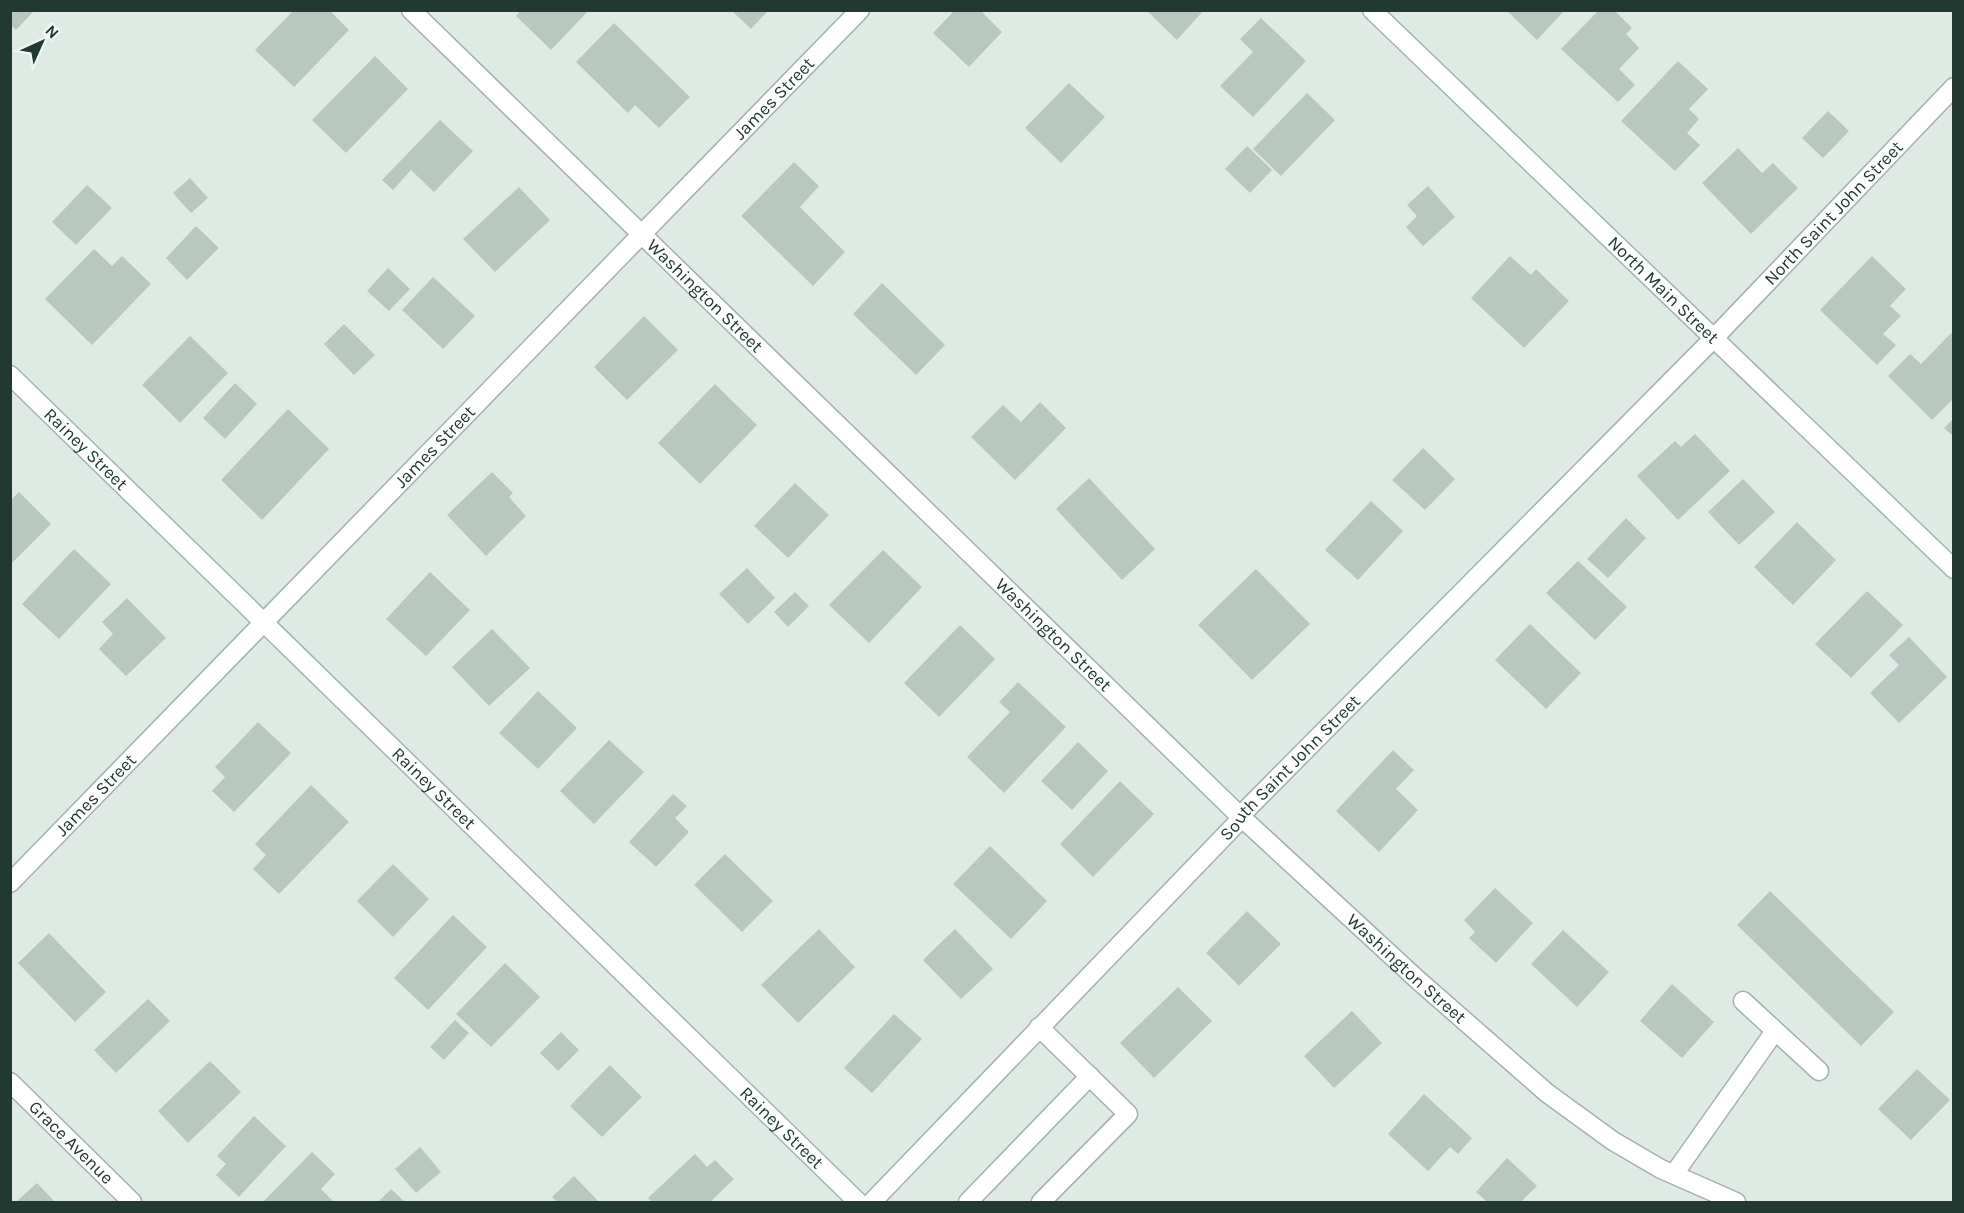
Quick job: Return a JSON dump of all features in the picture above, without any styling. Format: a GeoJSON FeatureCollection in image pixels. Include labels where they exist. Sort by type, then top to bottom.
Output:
{"type":"FeatureCollection","features":[{"type":"Feature","properties":{"kind":"street","name":"Washington Street"},"geometry":{"type":"LineString","coordinates":[[411,10],[1240,816],[1419,981],[1546,1092],[1613,1141],[1674,1174],[1736,1203]]}},
{"type":"Feature","properties":{"kind":"street","name":"James Street"},"geometry":{"type":"LineString","coordinates":[[10,883],[265,625],[860,10]]}},
{"type":"Feature","properties":{"kind":"street","name":"North Main Street"},"geometry":{"type":"LineString","coordinates":[[1372,10],[1953,569]]}},
{"type":"Feature","properties":{"kind":"street","name":"North Saint John Street"},"geometry":{"type":"LineString","coordinates":[[1713,339],[1953,87]]}},
{"type":"Feature","properties":{"kind":"street","name":"South Saint John Street"},"geometry":{"type":"LineString","coordinates":[[872,1203],[1237,823],[1240,816],[1713,339]]}},
{"type":"Feature","properties":{"kind":"street","name":"Rainey Street"},"geometry":{"type":"LineString","coordinates":[[10,375],[858,1203]]}},
{"type":"Feature","properties":{"kind":"street"},"geometry":{"type":"LineString","coordinates":[[1743,1001],[1819,1071]]}},
{"type":"Feature","properties":{"kind":"street"},"geometry":{"type":"LineString","coordinates":[[1039,1027],[1128,1114],[1041,1203]]}},
{"type":"Feature","properties":{"kind":"street"},"geometry":{"type":"LineString","coordinates":[[1674,1174],[1775,1031]]}},
{"type":"Feature","properties":{"kind":"street"},"geometry":{"type":"LineString","coordinates":[[968,1203],[1090,1076]]}},
{"type":"Feature","properties":{"kind":"street","name":"Grace Avenue"},"geometry":{"type":"LineString","coordinates":[[10,1082],[132,1203]]}},
{"type":"Feature","properties":{"kind":"building"},"geometry":{"type":"Polygon","coordinates":[[[10,10],[35,10],[16,30],[10,25],[10,10]]]}},
{"type":"Feature","properties":{"kind":"building"},"geometry":{"type":"Polygon","coordinates":[[[294,10],[329,10],[349,30],[294,87],[255,50],[294,10]]]}},
{"type":"Feature","properties":{"kind":"building"},"geometry":{"type":"Polygon","coordinates":[[[521,10],[589,10],[551,50],[516,16],[521,10]]]}},
{"type":"Feature","properties":{"kind":"building"},"geometry":{"type":"Polygon","coordinates":[[[731,10],[769,10],[751,29],[731,10]]]}},
{"type":"Feature","properties":{"kind":"building"},"geometry":{"type":"Polygon","coordinates":[[[955,10],[980,10],[1002,32],[969,67],[933,33],[955,10]]]}},
{"type":"Feature","properties":{"kind":"building"},"geometry":{"type":"Polygon","coordinates":[[[1146,10],[1204,10],[1177,40],[1146,10]]]}},
{"type":"Feature","properties":{"kind":"building"},"geometry":{"type":"Polygon","coordinates":[[[1506,10],[1565,10],[1537,40],[1506,10]]]}},
{"type":"Feature","properties":{"kind":"building"},"geometry":{"type":"Polygon","coordinates":[[[1599,10],[1614,10],[1632,28],[1626,34],[1639,48],[1619,69],[1635,85],[1618,102],[1561,49],[1599,10]]]}},
{"type":"Feature","properties":{"kind":"building"},"geometry":{"type":"Polygon","coordinates":[[[1261,18],[1306,61],[1253,117],[1220,86],[1253,52],[1240,39],[1261,18]]]}},
{"type":"Feature","properties":{"kind":"building"},"geometry":{"type":"Polygon","coordinates":[[[614,23],[690,97],[659,128],[635,105],[628,113],[576,62],[614,23]]]}},
{"type":"Feature","properties":{"kind":"building"},"geometry":{"type":"Polygon","coordinates":[[[375,56],[408,89],[346,153],[312,120],[375,56]]]}},
{"type":"Feature","properties":{"kind":"building"},"geometry":{"type":"Polygon","coordinates":[[[1678,61],[1708,89],[1689,109],[1699,119],[1687,133],[1700,145],[1675,171],[1621,121],[1678,61]]]}},
{"type":"Feature","properties":{"kind":"building"},"geometry":{"type":"Polygon","coordinates":[[[1069,83],[1105,117],[1061,163],[1025,128],[1069,83]]]}},
{"type":"Feature","properties":{"kind":"building"},"geometry":{"type":"Polygon","coordinates":[[[1307,93],[1335,120],[1281,176],[1253,149],[1307,93]]]}},
{"type":"Feature","properties":{"kind":"building"},"geometry":{"type":"Polygon","coordinates":[[[1828,111],[1849,131],[1823,158],[1802,138],[1828,111]]]}},
{"type":"Feature","properties":{"kind":"building"},"geometry":{"type":"Polygon","coordinates":[[[440,120],[473,151],[434,192],[411,170],[393,190],[382,180],[440,120]]]}},
{"type":"Feature","properties":{"kind":"building"},"geometry":{"type":"Polygon","coordinates":[[[1247,146],[1272,170],[1250,193],[1225,169],[1247,146]]]}},
{"type":"Feature","properties":{"kind":"building"},"geometry":{"type":"Polygon","coordinates":[[[1738,148],[1762,173],[1773,163],[1798,188],[1751,234],[1702,183],[1738,148]]]}},
{"type":"Feature","properties":{"kind":"building"},"geometry":{"type":"Polygon","coordinates":[[[794,162],[819,186],[800,207],[845,252],[813,286],[741,216],[794,162]]]}},
{"type":"Feature","properties":{"kind":"building"},"geometry":{"type":"Polygon","coordinates":[[[190,178],[208,198],[191,213],[173,193],[190,178]]]}},
{"type":"Feature","properties":{"kind":"building"},"geometry":{"type":"Polygon","coordinates":[[[87,185],[112,208],[76,245],[52,222],[87,185]]]}},
{"type":"Feature","properties":{"kind":"building"},"geometry":{"type":"Polygon","coordinates":[[[1428,186],[1455,217],[1423,246],[1406,227],[1417,216],[1407,205],[1428,186]]]}},
{"type":"Feature","properties":{"kind":"building"},"geometry":{"type":"Polygon","coordinates":[[[519,187],[550,220],[495,272],[463,239],[519,187]]]}},
{"type":"Feature","properties":{"kind":"building"},"geometry":{"type":"Polygon","coordinates":[[[196,226],[219,248],[187,280],[166,258],[196,226]]]}},
{"type":"Feature","properties":{"kind":"building"},"geometry":{"type":"Polygon","coordinates":[[[94,249],[112,266],[122,256],[151,284],[92,345],[45,299],[94,249]]]}},
{"type":"Feature","properties":{"kind":"building"},"geometry":{"type":"Polygon","coordinates":[[[1510,256],[1531,275],[1536,269],[1569,301],[1524,348],[1471,298],[1510,256]]]}},
{"type":"Feature","properties":{"kind":"building"},"geometry":{"type":"Polygon","coordinates":[[[1872,256],[1906,289],[1890,306],[1901,316],[1883,334],[1896,345],[1877,365],[1820,310],[1872,256]]]}},
{"type":"Feature","properties":{"kind":"building"},"geometry":{"type":"Polygon","coordinates":[[[388,268],[410,289],[389,311],[367,291],[388,268]]]}},
{"type":"Feature","properties":{"kind":"building"},"geometry":{"type":"Polygon","coordinates":[[[433,277],[475,316],[443,349],[402,310],[433,277]]]}},
{"type":"Feature","properties":{"kind":"building"},"geometry":{"type":"Polygon","coordinates":[[[882,283],[945,345],[916,375],[853,314],[882,283]]]}},
{"type":"Feature","properties":{"kind":"building"},"geometry":{"type":"Polygon","coordinates":[[[644,316],[678,350],[627,400],[594,367],[644,316]]]}},
{"type":"Feature","properties":{"kind":"building"},"geometry":{"type":"Polygon","coordinates":[[[344,324],[375,355],[354,375],[324,344],[344,324]]]}},
{"type":"Feature","properties":{"kind":"building"},"geometry":{"type":"Polygon","coordinates":[[[1951,333],[1954,336],[1954,398],[1932,420],[1888,376],[1910,354],[1921,364],[1951,333]]]}},
{"type":"Feature","properties":{"kind":"building"},"geometry":{"type":"Polygon","coordinates":[[[190,336],[228,373],[180,423],[142,385],[190,336]]]}},
{"type":"Feature","properties":{"kind":"building"},"geometry":{"type":"Polygon","coordinates":[[[235,383],[257,404],[225,439],[203,418],[235,383]]]}},
{"type":"Feature","properties":{"kind":"building"},"geometry":{"type":"Polygon","coordinates":[[[715,384],[757,425],[700,484],[658,443],[715,384]]]}},
{"type":"Feature","properties":{"kind":"building"},"geometry":{"type":"Polygon","coordinates":[[[1040,402],[1066,428],[1015,480],[971,437],[1003,405],[1021,422],[1040,402]]]}},
{"type":"Feature","properties":{"kind":"building"},"geometry":{"type":"Polygon","coordinates":[[[288,409],[329,449],[262,520],[221,480],[288,409]]]}},
{"type":"Feature","properties":{"kind":"building"},"geometry":{"type":"Polygon","coordinates":[[[1954,418],[1954,437],[1944,428],[1954,418]]]}},
{"type":"Feature","properties":{"kind":"building"},"geometry":{"type":"Polygon","coordinates":[[[1695,434],[1730,471],[1678,520],[1637,476],[1675,441],[1681,447],[1695,434]]]}},
{"type":"Feature","properties":{"kind":"building"},"geometry":{"type":"Polygon","coordinates":[[[1423,448],[1455,479],[1425,510],[1392,480],[1423,448]]]}},
{"type":"Feature","properties":{"kind":"building"},"geometry":{"type":"Polygon","coordinates":[[[492,472],[513,493],[509,497],[526,516],[486,556],[447,515],[492,472]]]}},
{"type":"Feature","properties":{"kind":"building"},"geometry":{"type":"Polygon","coordinates":[[[1089,478],[1155,549],[1122,580],[1056,509],[1089,478]]]}},
{"type":"Feature","properties":{"kind":"building"},"geometry":{"type":"Polygon","coordinates":[[[1743,479],[1775,512],[1739,545],[1708,512],[1743,479]]]}},
{"type":"Feature","properties":{"kind":"building"},"geometry":{"type":"Polygon","coordinates":[[[795,483],[829,515],[788,558],[754,526],[795,483]]]}},
{"type":"Feature","properties":{"kind":"building"},"geometry":{"type":"Polygon","coordinates":[[[19,492],[51,524],[10,565],[10,501],[19,492]]]}},
{"type":"Feature","properties":{"kind":"building"},"geometry":{"type":"Polygon","coordinates":[[[1371,501],[1403,531],[1358,580],[1325,550],[1371,501]]]}},
{"type":"Feature","properties":{"kind":"building"},"geometry":{"type":"Polygon","coordinates":[[[1626,518],[1646,538],[1608,578],[1587,559],[1626,518]]]}},
{"type":"Feature","properties":{"kind":"building"},"geometry":{"type":"Polygon","coordinates":[[[1797,522],[1836,560],[1793,605],[1754,567],[1797,522]]]}},
{"type":"Feature","properties":{"kind":"building"},"geometry":{"type":"Polygon","coordinates":[[[74,549],[111,584],[59,639],[22,604],[74,549]]]}},
{"type":"Feature","properties":{"kind":"building"},"geometry":{"type":"Polygon","coordinates":[[[883,550],[922,587],[869,643],[829,605],[883,550]]]}},
{"type":"Feature","properties":{"kind":"building"},"geometry":{"type":"Polygon","coordinates":[[[1578,561],[1627,607],[1595,640],[1546,593],[1578,561]]]}},
{"type":"Feature","properties":{"kind":"building"},"geometry":{"type":"Polygon","coordinates":[[[747,568],[775,598],[748,624],[719,594],[747,568]]]}},
{"type":"Feature","properties":{"kind":"building"},"geometry":{"type":"Polygon","coordinates":[[[1256,569],[1310,624],[1252,680],[1198,625],[1256,569]]]}},
{"type":"Feature","properties":{"kind":"building"},"geometry":{"type":"Polygon","coordinates":[[[430,572],[470,610],[426,656],[386,619],[430,572]]]}},
{"type":"Feature","properties":{"kind":"building"},"geometry":{"type":"Polygon","coordinates":[[[1867,591],[1903,625],[1851,678],[1815,644],[1867,591]]]}},
{"type":"Feature","properties":{"kind":"building"},"geometry":{"type":"Polygon","coordinates":[[[795,592],[809,606],[788,627],[774,612],[795,592]]]}},
{"type":"Feature","properties":{"kind":"building"},"geometry":{"type":"Polygon","coordinates":[[[127,598],[166,638],[126,676],[99,649],[113,634],[102,622],[127,598]]]}},
{"type":"Feature","properties":{"kind":"building"},"geometry":{"type":"Polygon","coordinates":[[[1530,624],[1581,673],[1546,709],[1495,660],[1530,624]]]}},
{"type":"Feature","properties":{"kind":"building"},"geometry":{"type":"Polygon","coordinates":[[[960,625],[995,659],[939,717],[904,683],[960,625]]]}},
{"type":"Feature","properties":{"kind":"building"},"geometry":{"type":"Polygon","coordinates":[[[492,629],[530,668],[489,706],[452,667],[492,629]]]}},
{"type":"Feature","properties":{"kind":"building"},"geometry":{"type":"Polygon","coordinates":[[[1909,637],[1947,677],[1899,723],[1870,693],[1899,665],[1889,655],[1909,637]]]}},
{"type":"Feature","properties":{"kind":"building"},"geometry":{"type":"Polygon","coordinates":[[[1018,682],[1066,727],[1004,793],[967,757],[1010,712],[999,702],[1018,682]]]}},
{"type":"Feature","properties":{"kind":"building"},"geometry":{"type":"Polygon","coordinates":[[[538,691],[577,728],[538,769],[499,733],[538,691]]]}},
{"type":"Feature","properties":{"kind":"building"},"geometry":{"type":"Polygon","coordinates":[[[258,722],[291,753],[234,812],[212,791],[225,777],[215,767],[258,722]]]}},
{"type":"Feature","properties":{"kind":"building"},"geometry":{"type":"Polygon","coordinates":[[[609,740],[644,772],[594,824],[560,791],[609,740]]]}},
{"type":"Feature","properties":{"kind":"building"},"geometry":{"type":"Polygon","coordinates":[[[1078,742],[1108,771],[1072,810],[1041,781],[1078,742]]]}},
{"type":"Feature","properties":{"kind":"building"},"geometry":{"type":"Polygon","coordinates":[[[1393,750],[1414,770],[1396,789],[1418,810],[1379,852],[1336,811],[1393,750]]]}},
{"type":"Feature","properties":{"kind":"building"},"geometry":{"type":"Polygon","coordinates":[[[1120,781],[1154,814],[1093,877],[1060,844],[1120,781]]]}},
{"type":"Feature","properties":{"kind":"building"},"geometry":{"type":"Polygon","coordinates":[[[311,785],[349,822],[279,894],[253,869],[266,855],[255,844],[311,785]]]}},
{"type":"Feature","properties":{"kind":"building"},"geometry":{"type":"Polygon","coordinates":[[[673,794],[687,806],[675,818],[689,832],[656,867],[629,842],[673,794]]]}},
{"type":"Feature","properties":{"kind":"building"},"geometry":{"type":"Polygon","coordinates":[[[990,846],[1047,901],[1011,939],[953,884],[990,846]]]}},
{"type":"Feature","properties":{"kind":"building"},"geometry":{"type":"Polygon","coordinates":[[[725,854],[773,901],[742,932],[694,885],[725,854]]]}},
{"type":"Feature","properties":{"kind":"building"},"geometry":{"type":"Polygon","coordinates":[[[393,864],[429,899],[393,937],[357,901],[393,864]]]}},
{"type":"Feature","properties":{"kind":"building"},"geometry":{"type":"Polygon","coordinates":[[[1495,888],[1533,923],[1496,963],[1469,938],[1475,932],[1464,920],[1495,888]]]}},
{"type":"Feature","properties":{"kind":"building"},"geometry":{"type":"Polygon","coordinates":[[[1770,891],[1894,1012],[1861,1046],[1737,925],[1770,891]]]}},
{"type":"Feature","properties":{"kind":"building"},"geometry":{"type":"Polygon","coordinates":[[[1247,911],[1281,944],[1239,986],[1206,953],[1247,911]]]}},
{"type":"Feature","properties":{"kind":"building"},"geometry":{"type":"Polygon","coordinates":[[[453,915],[487,947],[428,1010],[394,978],[453,915]]]}},
{"type":"Feature","properties":{"kind":"building"},"geometry":{"type":"Polygon","coordinates":[[[819,929],[855,967],[798,1023],[761,985],[819,929]]]}},
{"type":"Feature","properties":{"kind":"building"},"geometry":{"type":"Polygon","coordinates":[[[955,929],[993,969],[961,999],[923,960],[955,929]]]}},
{"type":"Feature","properties":{"kind":"building"},"geometry":{"type":"Polygon","coordinates":[[[1563,930],[1609,972],[1577,1007],[1531,964],[1563,930]]]}},
{"type":"Feature","properties":{"kind":"building"},"geometry":{"type":"Polygon","coordinates":[[[49,933],[106,992],[75,1022],[18,963],[49,933]]]}},
{"type":"Feature","properties":{"kind":"building"},"geometry":{"type":"Polygon","coordinates":[[[505,963],[540,997],[491,1047],[456,1014],[505,963]]]}},
{"type":"Feature","properties":{"kind":"building"},"geometry":{"type":"Polygon","coordinates":[[[1672,984],[1714,1022],[1682,1058],[1640,1021],[1672,984]]]}},
{"type":"Feature","properties":{"kind":"building"},"geometry":{"type":"Polygon","coordinates":[[[1178,987],[1212,1021],[1154,1078],[1120,1043],[1178,987]]]}},
{"type":"Feature","properties":{"kind":"building"},"geometry":{"type":"Polygon","coordinates":[[[148,999],[170,1021],[116,1073],[94,1050],[148,999]]]}},
{"type":"Feature","properties":{"kind":"building"},"geometry":{"type":"Polygon","coordinates":[[[1352,1011],[1382,1043],[1334,1088],[1304,1056],[1352,1011]]]}},
{"type":"Feature","properties":{"kind":"building"},"geometry":{"type":"Polygon","coordinates":[[[894,1014],[922,1039],[872,1093],[844,1068],[894,1014]]]}},
{"type":"Feature","properties":{"kind":"building"},"geometry":{"type":"Polygon","coordinates":[[[455,1020],[469,1033],[444,1060],[430,1047],[455,1020]]]}},
{"type":"Feature","properties":{"kind":"building"},"geometry":{"type":"Polygon","coordinates":[[[561,1032],[579,1050],[558,1071],[540,1053],[561,1032]]]}},
{"type":"Feature","properties":{"kind":"building"},"geometry":{"type":"Polygon","coordinates":[[[210,1061],[241,1092],[188,1143],[158,1111],[210,1061]]]}},
{"type":"Feature","properties":{"kind":"building"},"geometry":{"type":"Polygon","coordinates":[[[610,1065],[642,1097],[602,1137],[570,1106],[610,1065]]]}},
{"type":"Feature","properties":{"kind":"building"},"geometry":{"type":"Polygon","coordinates":[[[1917,1069],[1950,1100],[1911,1140],[1878,1109],[1917,1069]]]}},
{"type":"Feature","properties":{"kind":"building"},"geometry":{"type":"Polygon","coordinates":[[[1424,1094],[1472,1138],[1458,1154],[1450,1147],[1428,1171],[1388,1134],[1424,1094]]]}},
{"type":"Feature","properties":{"kind":"building"},"geometry":{"type":"Polygon","coordinates":[[[254,1116],[286,1146],[239,1197],[216,1175],[226,1164],[217,1156],[254,1116]]]}},
{"type":"Feature","properties":{"kind":"building"},"geometry":{"type":"Polygon","coordinates":[[[420,1147],[441,1172],[416,1193],[395,1169],[420,1147]]]}},
{"type":"Feature","properties":{"kind":"building"},"geometry":{"type":"Polygon","coordinates":[[[312,1152],[335,1174],[321,1189],[334,1202],[263,1202],[312,1152]]]}},
{"type":"Feature","properties":{"kind":"building"},"geometry":{"type":"Polygon","coordinates":[[[695,1154],[707,1167],[715,1160],[734,1179],[710,1202],[652,1202],[648,1198],[695,1154]]]}},
{"type":"Feature","properties":{"kind":"building"},"geometry":{"type":"Polygon","coordinates":[[[1507,1158],[1537,1186],[1521,1202],[1487,1202],[1476,1192],[1507,1158]]]}},
{"type":"Feature","properties":{"kind":"building"},"geometry":{"type":"Polygon","coordinates":[[[574,1176],[599,1202],[557,1202],[552,1197],[574,1176]]]}},
{"type":"Feature","properties":{"kind":"building"},"geometry":{"type":"Polygon","coordinates":[[[37,1183],[55,1202],[16,1202],[37,1183]]]}},
{"type":"Feature","properties":{"kind":"building"},"geometry":{"type":"Polygon","coordinates":[[[391,1189],[405,1202],[378,1202],[391,1189]]]}}]}
